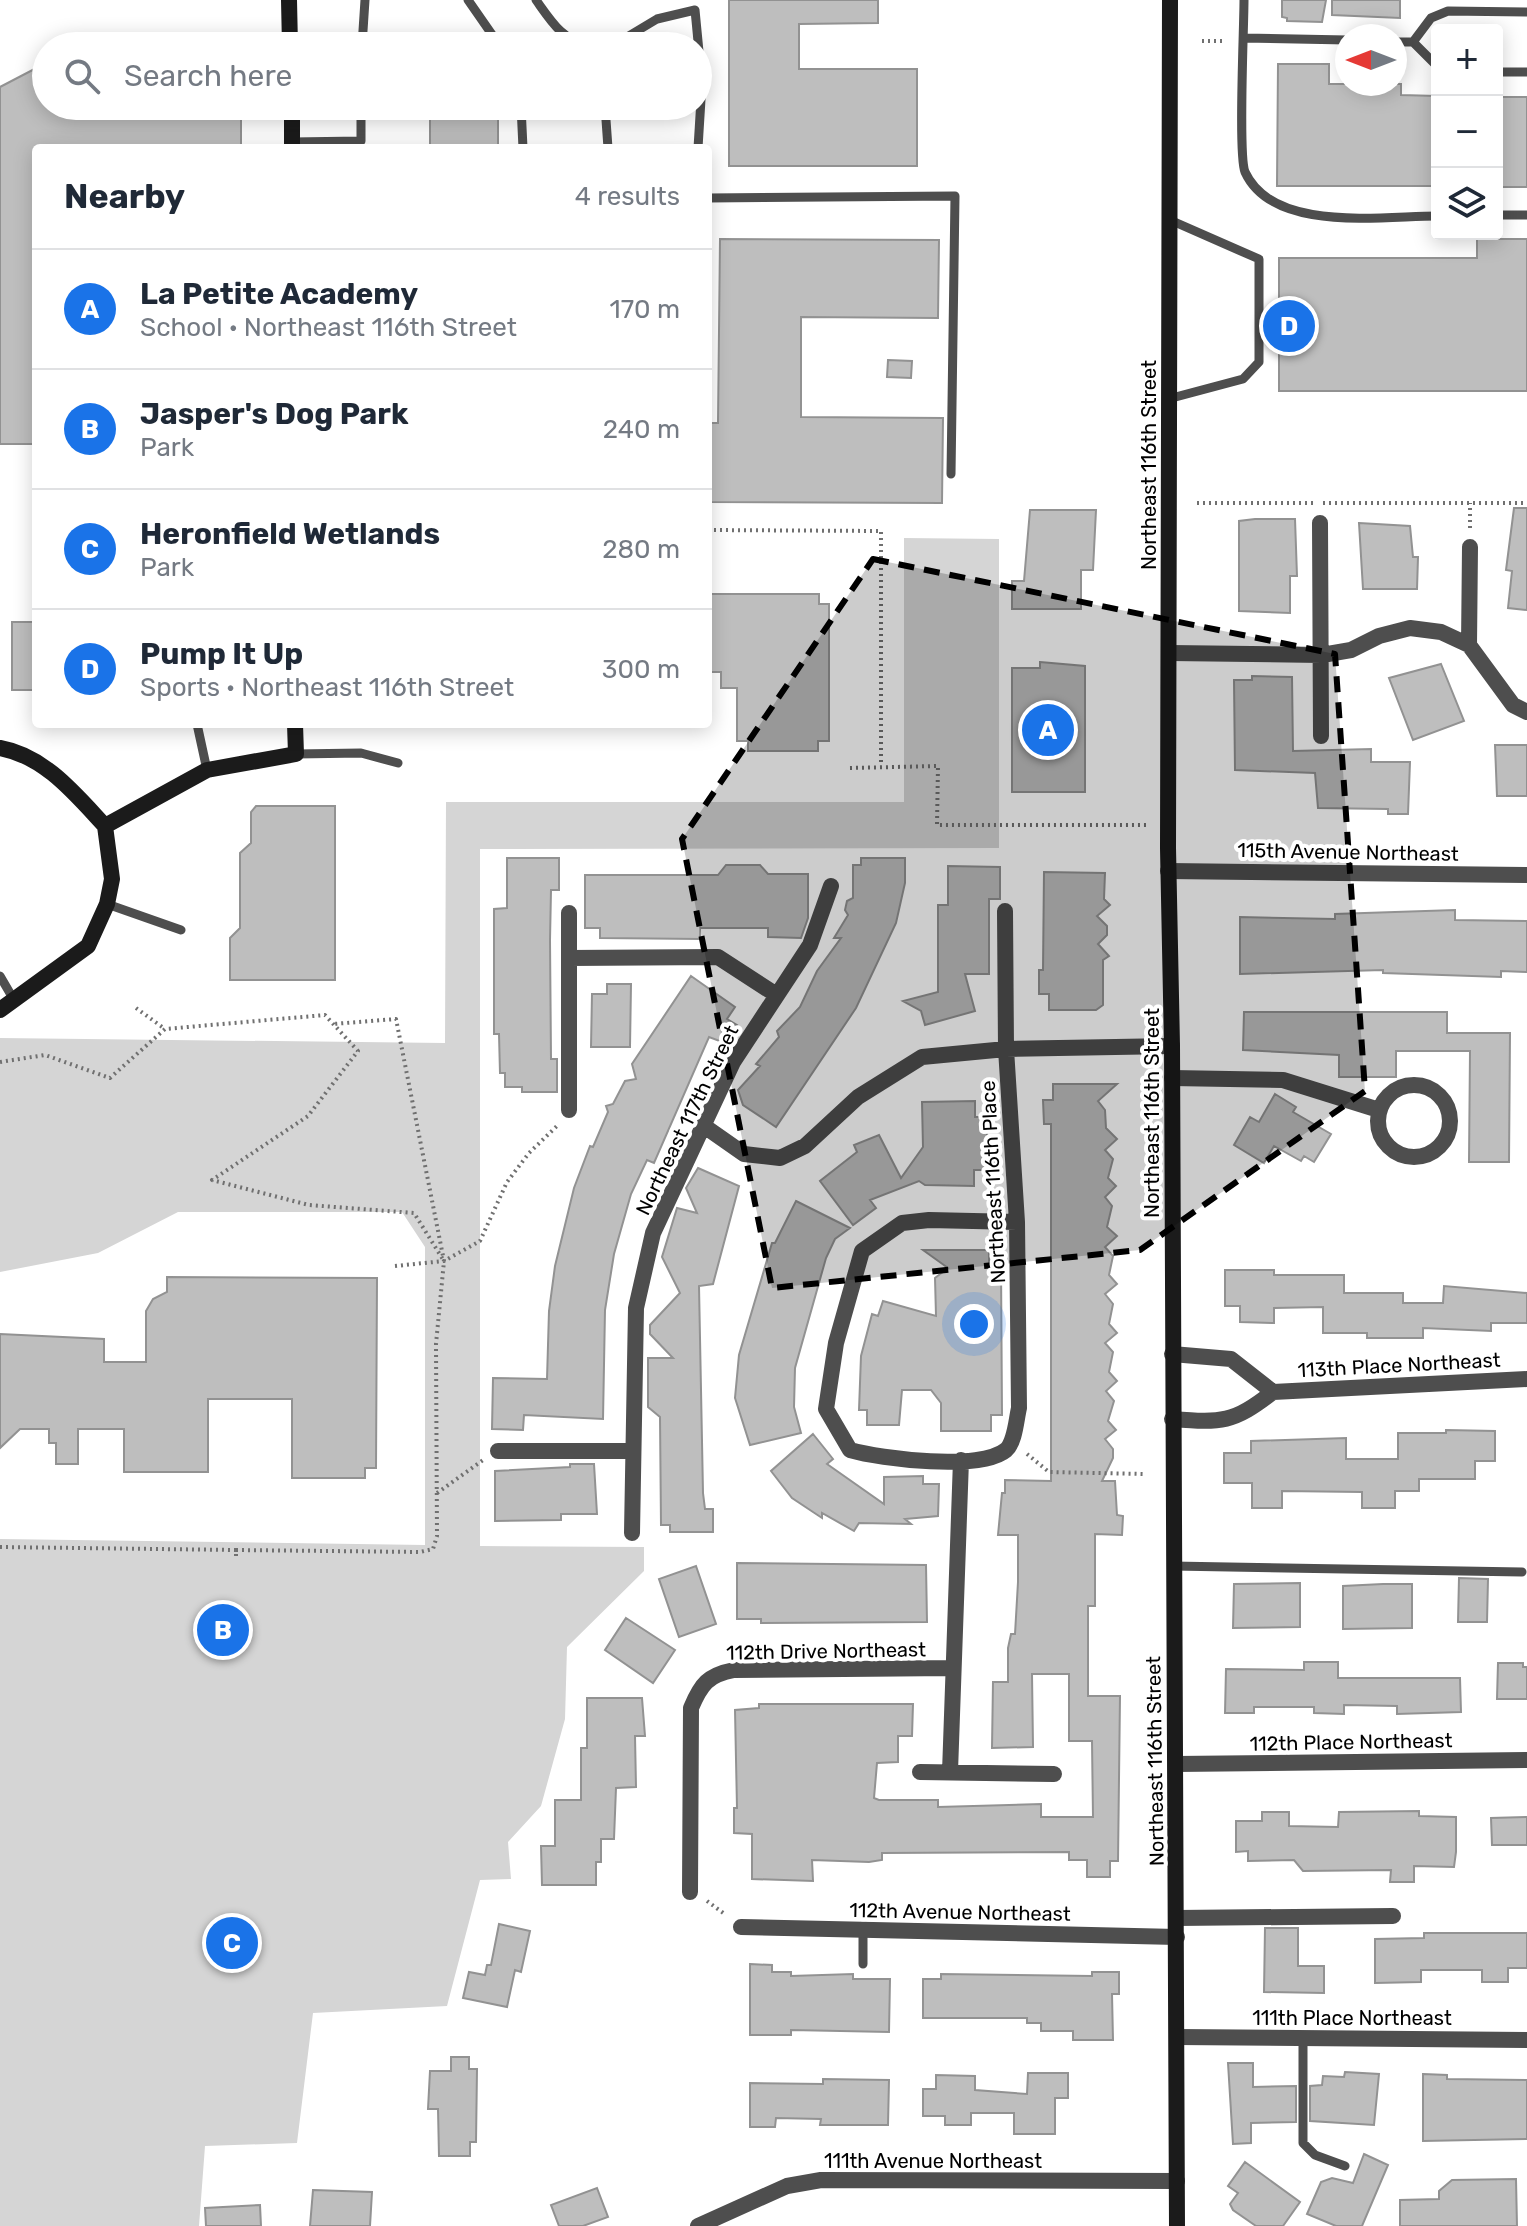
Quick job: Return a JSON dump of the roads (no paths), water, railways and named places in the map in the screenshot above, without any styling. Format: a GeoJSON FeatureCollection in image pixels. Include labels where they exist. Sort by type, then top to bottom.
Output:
{"type":"FeatureCollection","features":[{"type":"Feature","properties":{"kind":"street"},"geometry":{"type":"LineString","coordinates":[[289,0],[290,32]]}},
{"type":"Feature","properties":{"kind":"street","name":"Northeast 116th Street"},"geometry":{"type":"LineString","coordinates":[[1170,0],[1168,871],[1172,1046],[1177,2226]]}},
{"type":"Feature","properties":{"kind":"street"},"geometry":{"type":"LineString","coordinates":[[292,120],[292,144]]}},
{"type":"Feature","properties":{"kind":"street"},"geometry":{"type":"LineString","coordinates":[[1320,523],[1321,736]]}},
{"type":"Feature","properties":{"kind":"street"},"geometry":{"type":"LineString","coordinates":[[1469,645],[1470,547]]}},
{"type":"Feature","properties":{"kind":"street"},"geometry":{"type":"LineString","coordinates":[[1170,653],[1322,655],[1351,650],[1379,636],[1410,628],[1441,632],[1469,645],[1513,705],[1527,712]]}},
{"type":"Feature","properties":{"kind":"street"},"geometry":{"type":"LineString","coordinates":[[105,826],[207,770],[296,754],[295,728]]}},
{"type":"Feature","properties":{"kind":"street"},"geometry":{"type":"LineString","coordinates":[[0,748],[12,750],[60,777],[105,826],[112,879],[107,904],[88,946],[7,1005]]}},
{"type":"Feature","properties":{"kind":"street","name":"115th Avenue Northeast"},"geometry":{"type":"LineString","coordinates":[[1168,871],[1527,875]]}},
{"type":"Feature","properties":{"kind":"street","name":"Northeast 117th Street"},"geometry":{"type":"LineString","coordinates":[[632,1533],[636,1308],[653,1233],[733,1062],[810,945],[831,886]]}},
{"type":"Feature","properties":{"kind":"street","name":"Northeast 116th Place"},"geometry":{"type":"LineString","coordinates":[[961,1460],[989,1460],[1015,1450],[1019,1408],[1017,1222],[1006,1049],[1005,911]]}},
{"type":"Feature","properties":{"kind":"street"},"geometry":{"type":"LineString","coordinates":[[569,913],[569,1110]]}},
{"type":"Feature","properties":{"kind":"street"},"geometry":{"type":"LineString","coordinates":[[569,958],[718,957],[775,994]]}},
{"type":"Feature","properties":{"kind":"street"},"geometry":{"type":"LineString","coordinates":[[704,1126],[744,1154],[780,1158],[805,1146],[858,1097],[922,1057],[1006,1049],[1172,1046]]}},
{"type":"Feature","properties":{"kind":"street"},"geometry":{"type":"LineString","coordinates":[[1172,1078],[1283,1080],[1379,1110]]}},
{"type":"Feature","properties":{"kind":"street"},"geometry":{"type":"LineString","coordinates":[[1404,1086],[1427,1087],[1437,1094],[1449,1114],[1446,1137],[1429,1154],[1418,1157],[1395,1152],[1380,1134],[1379,1110],[1393,1091],[1404,1086]]}},
{"type":"Feature","properties":{"kind":"street"},"geometry":{"type":"LineString","coordinates":[[950,1772],[961,1460],[878,1458],[850,1450],[826,1409],[836,1343],[862,1251],[902,1223],[929,1220],[1017,1222]]}},
{"type":"Feature","properties":{"kind":"street","name":"113th Place Northeast"},"geometry":{"type":"LineString","coordinates":[[1172,1354],[1231,1359],[1273,1392]]}},
{"type":"Feature","properties":{"kind":"street","name":"113th Place Northeast"},"geometry":{"type":"LineString","coordinates":[[1172,1419],[1207,1422],[1243,1415],[1273,1392],[1527,1379]]}},
{"type":"Feature","properties":{"kind":"street"},"geometry":{"type":"LineString","coordinates":[[498,1451],[632,1451]]}},
{"type":"Feature","properties":{"kind":"street","name":"112th Drive Northeast"},"geometry":{"type":"LineString","coordinates":[[690,1890],[691,1708],[704,1681],[713,1674],[734,1670],[952,1668]]}},
{"type":"Feature","properties":{"kind":"street","name":"112th Place Northeast"},"geometry":{"type":"LineString","coordinates":[[1176,1764],[1527,1760]]}},
{"type":"Feature","properties":{"kind":"street"},"geometry":{"type":"LineString","coordinates":[[920,1772],[1054,1774]]}},
{"type":"Feature","properties":{"kind":"street"},"geometry":{"type":"LineString","coordinates":[[1177,1918],[1393,1916]]}},
{"type":"Feature","properties":{"kind":"street","name":"112th Avenue Northeast"},"geometry":{"type":"LineString","coordinates":[[741,1927],[1177,1937]]}},
{"type":"Feature","properties":{"kind":"street","name":"111th Place Northeast"},"geometry":{"type":"LineString","coordinates":[[1177,2037],[1527,2040]]}},
{"type":"Feature","properties":{"kind":"street","name":"111th Avenue Northeast"},"geometry":{"type":"LineString","coordinates":[[698,2226],[787,2186],[821,2180],[1177,2181]]}},
{"type":"Feature","properties":{"kind":"lane"},"geometry":{"type":"LineString","coordinates":[[363,32],[365,0]]}},
{"type":"Feature","properties":{"kind":"lane"},"geometry":{"type":"LineString","coordinates":[[468,0],[490,32]]}},
{"type":"Feature","properties":{"kind":"lane"},"geometry":{"type":"LineString","coordinates":[[536,0],[559,32]]}},
{"type":"Feature","properties":{"kind":"lane"},"geometry":{"type":"LineString","coordinates":[[1244,0],[1244,170],[1264,199],[1315,217],[1431,216]]}},
{"type":"Feature","properties":{"kind":"lane"},"geometry":{"type":"LineString","coordinates":[[635,32],[657,19],[695,5],[697,32]]}},
{"type":"Feature","properties":{"kind":"lane"},"geometry":{"type":"LineString","coordinates":[[1413,42],[1431,18],[1448,11],[1527,12]]}},
{"type":"Feature","properties":{"kind":"lane"},"geometry":{"type":"LineString","coordinates":[[1244,38],[1335,40]]}},
{"type":"Feature","properties":{"kind":"lane"},"geometry":{"type":"LineString","coordinates":[[1407,42],[1413,42],[1431,60]]}},
{"type":"Feature","properties":{"kind":"lane"},"geometry":{"type":"LineString","coordinates":[[1503,72],[1527,72]]}},
{"type":"Feature","properties":{"kind":"lane"},"geometry":{"type":"LineString","coordinates":[[361,120],[361,144]]}},
{"type":"Feature","properties":{"kind":"lane"},"geometry":{"type":"LineString","coordinates":[[522,120],[523,144]]}},
{"type":"Feature","properties":{"kind":"lane"},"geometry":{"type":"LineString","coordinates":[[606,120],[608,144]]}},
{"type":"Feature","properties":{"kind":"lane"},"geometry":{"type":"LineString","coordinates":[[698,144],[700,120]]}},
{"type":"Feature","properties":{"kind":"lane"},"geometry":{"type":"LineString","coordinates":[[712,198],[955,196],[951,474]]}},
{"type":"Feature","properties":{"kind":"lane"},"geometry":{"type":"LineString","coordinates":[[1503,215],[1527,215]]}},
{"type":"Feature","properties":{"kind":"lane"},"geometry":{"type":"LineString","coordinates":[[1168,399],[1243,379],[1259,362],[1259,259],[1170,220]]}},
{"type":"Feature","properties":{"kind":"lane"},"geometry":{"type":"LineString","coordinates":[[198,728],[207,770]]}},
{"type":"Feature","properties":{"kind":"lane"},"geometry":{"type":"LineString","coordinates":[[296,754],[361,753],[398,763]]}},
{"type":"Feature","properties":{"kind":"lane"},"geometry":{"type":"LineString","coordinates":[[107,904],[181,930]]}},
{"type":"Feature","properties":{"kind":"lane"},"geometry":{"type":"LineString","coordinates":[[0,976],[7,1005]]}},
{"type":"Feature","properties":{"kind":"lane"},"geometry":{"type":"LineString","coordinates":[[1172,1566],[1522,1572]]}},
{"type":"Feature","properties":{"kind":"lane"},"geometry":{"type":"LineString","coordinates":[[863,1930],[863,1964]]}},
{"type":"Feature","properties":{"kind":"lane"},"geometry":{"type":"LineString","coordinates":[[1303,2037],[1303,2143],[1315,2155],[1345,2166]]}},
{"type":"Feature","properties":{"kind":"place","name":"Pump It Up"},"geometry":{"type":"Point","coordinates":[1289,326]}},
{"type":"Feature","properties":{"kind":"place","name":"La Petite Academy"},"geometry":{"type":"Point","coordinates":[1048,730]}},
{"type":"Feature","properties":{"kind":"place","name":"Jasper's Dog Park"},"geometry":{"type":"Point","coordinates":[223,1630]}},
{"type":"Feature","properties":{"kind":"place","name":"Heronfield Wetlands"},"geometry":{"type":"Point","coordinates":[232,1943]}}]}
